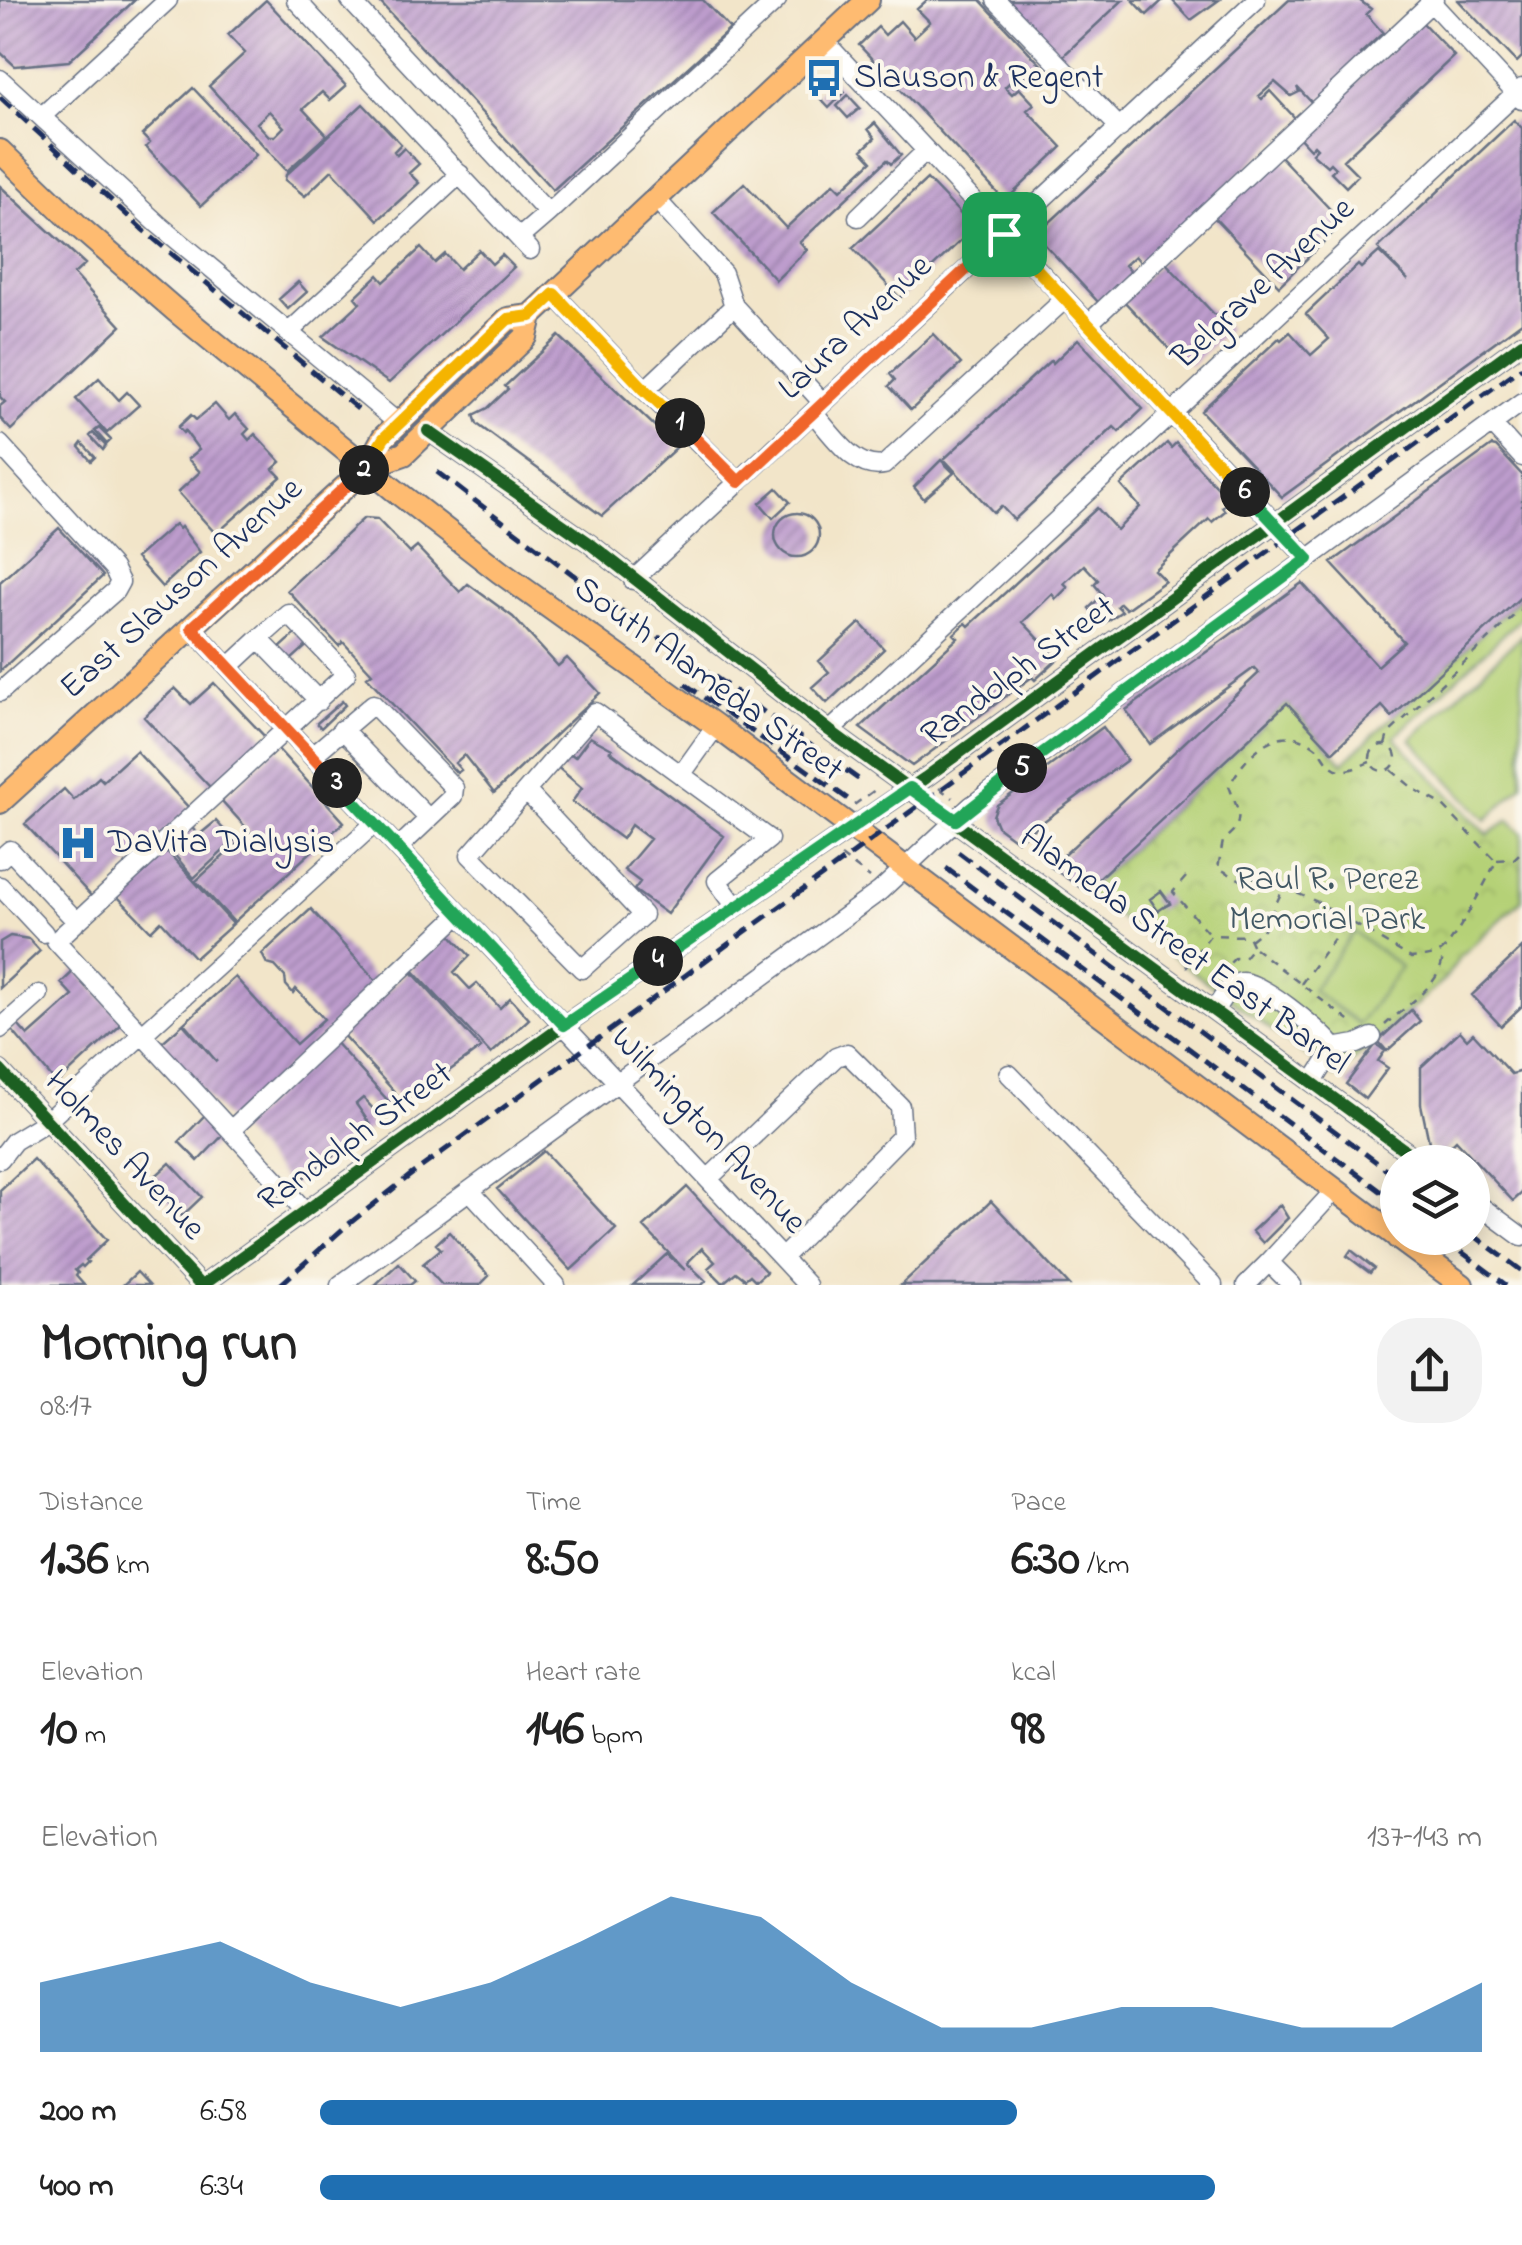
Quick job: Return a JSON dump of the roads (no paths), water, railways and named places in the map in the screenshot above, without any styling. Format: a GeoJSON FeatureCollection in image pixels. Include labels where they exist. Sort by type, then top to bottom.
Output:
{"type":"FeatureCollection","features":[{"type":"Feature","properties":{"kind":"main road","name":"East Slauson Avenue"},"geometry":{"type":"LineString","coordinates":[[368,467],[404,454],[526,337],[531,316],[868,0]]}},
{"type":"Feature","properties":{"kind":"main road","name":"South Alameda Street"},"geometry":{"type":"LineString","coordinates":[[0,151],[78,226],[175,310],[500,572],[716,726],[853,817],[905,869],[1380,1224]]}},
{"type":"Feature","properties":{"kind":"main road","name":"East Slauson Avenue"},"geometry":{"type":"LineString","coordinates":[[0,802],[368,467],[384,438],[508,319],[531,316]]}},
{"type":"Feature","properties":{"kind":"main road","name":"South Alameda Street"},"geometry":{"type":"LineString","coordinates":[[1418,1255],[1445,1280]]}},
{"type":"Feature","properties":{"kind":"street"},"geometry":{"type":"LineString","coordinates":[[41,117],[168,0]]}},
{"type":"Feature","properties":{"kind":"street"},"geometry":{"type":"LineString","coordinates":[[296,0],[525,244],[548,213],[777,0]]}},
{"type":"Feature","properties":{"kind":"street"},"geometry":{"type":"LineString","coordinates":[[350,0],[548,213]]}},
{"type":"Feature","properties":{"kind":"street"},"geometry":{"type":"LineString","coordinates":[[996,0],[1120,128]]}},
{"type":"Feature","properties":{"kind":"street","name":"Laura Avenue"},"geometry":{"type":"LineString","coordinates":[[633,580],[1256,0]]}},
{"type":"Feature","properties":{"kind":"street"},"geometry":{"type":"LineString","coordinates":[[1088,324],[1431,1],[1520,94]]}},
{"type":"Feature","properties":{"kind":"street"},"geometry":{"type":"LineString","coordinates":[[824,41],[1308,559]]}},
{"type":"Feature","properties":{"kind":"street"},"geometry":{"type":"LineString","coordinates":[[0,79],[158,224],[398,424]]}},
{"type":"Feature","properties":{"kind":"street","name":"Belgrave Avenue"},"geometry":{"type":"LineString","coordinates":[[830,731],[1520,94]]}},
{"type":"Feature","properties":{"kind":"street"},"geometry":{"type":"LineString","coordinates":[[858,217],[926,150]]}},
{"type":"Feature","properties":{"kind":"street"},"geometry":{"type":"LineString","coordinates":[[288,332],[460,174]]}},
{"type":"Feature","properties":{"kind":"street"},"geometry":{"type":"LineString","coordinates":[[656,199],[723,273],[734,306],[861,464],[873,467],[884,465],[1065,300]]}},
{"type":"Feature","properties":{"kind":"street"},"geometry":{"type":"LineString","coordinates":[[554,294],[739,482]]}},
{"type":"Feature","properties":{"kind":"street"},"geometry":{"type":"LineString","coordinates":[[645,390],[734,306]]}},
{"type":"Feature","properties":{"kind":"street","name":"Randolph Street"},"geometry":{"type":"LineString","coordinates":[[202,1285],[564,1025],[736,907],[853,817],[910,788],[1522,343]]}},
{"type":"Feature","properties":{"kind":"street"},"geometry":{"type":"LineString","coordinates":[[340,1285],[880,891],[957,811],[1522,402]]}},
{"type":"Feature","properties":{"kind":"street"},"geometry":{"type":"LineString","coordinates":[[1492,424],[1522,456]]}},
{"type":"Feature","properties":{"kind":"street","name":"Alameda Street East Barrel"},"geometry":{"type":"LineString","coordinates":[[428,431],[588,543],[830,731],[910,788],[957,811],[1398,1145]]}},
{"type":"Feature","properties":{"kind":"street","name":"East Slauson Avenue"},"geometry":{"type":"LineString","coordinates":[[0,444],[114,568],[120,582],[115,591],[0,692]]}},
{"type":"Feature","properties":{"kind":"street"},"geometry":{"type":"LineString","coordinates":[[229,667],[288,613],[346,674],[56,941],[305,1211]]}},
{"type":"Feature","properties":{"kind":"street","name":"Wilmington Avenue"},"geometry":{"type":"LineString","coordinates":[[192,628],[782,1258],[797,1282]]}},
{"type":"Feature","properties":{"kind":"street"},"geometry":{"type":"LineString","coordinates":[[260,639],[319,701]]}},
{"type":"Feature","properties":{"kind":"street"},"geometry":{"type":"LineString","coordinates":[[312,756],[368,705],[376,706],[454,788],[453,796],[398,848]]}},
{"type":"Feature","properties":{"kind":"street"},"geometry":{"type":"LineString","coordinates":[[527,792],[643,915],[582,969],[470,855],[595,712],[769,840],[717,880],[736,907]]}},
{"type":"Feature","properties":{"kind":"street"},"geometry":{"type":"LineString","coordinates":[[681,775],[716,726]]}},
{"type":"Feature","properties":{"kind":"street"},"geometry":{"type":"LineString","coordinates":[[342,729],[430,819]]}},
{"type":"Feature","properties":{"kind":"street"},"geometry":{"type":"LineString","coordinates":[[0,1159],[14,1141],[47,1121],[375,823]]}},
{"type":"Feature","properties":{"kind":"street"},"geometry":{"type":"LineString","coordinates":[[0,859],[10,850],[77,922]]}},
{"type":"Feature","properties":{"kind":"street"},"geometry":{"type":"LineString","coordinates":[[0,886],[44,933]]}},
{"type":"Feature","properties":{"kind":"street"},"geometry":{"type":"LineString","coordinates":[[0,918],[16,903]]}},
{"type":"Feature","properties":{"kind":"street"},"geometry":{"type":"LineString","coordinates":[[231,1130],[460,914]]}},
{"type":"Feature","properties":{"kind":"street"},"geometry":{"type":"LineString","coordinates":[[1215,1010],[1233,985],[1255,983],[1327,1038],[1332,1052],[1312,1082]]}},
{"type":"Feature","properties":{"kind":"street"},"geometry":{"type":"LineString","coordinates":[[0,1029],[39,994]]}},
{"type":"Feature","properties":{"kind":"street"},"geometry":{"type":"LineString","coordinates":[[1332,1048],[1372,1037]]}},
{"type":"Feature","properties":{"kind":"street"},"geometry":{"type":"LineString","coordinates":[[708,1179],[836,1056],[847,1054],[900,1106],[902,1136],[782,1258]]}},
{"type":"Feature","properties":{"kind":"street","name":"Holmes Avenue"},"geometry":{"type":"LineString","coordinates":[[0,1070],[202,1285]]}},
{"type":"Feature","properties":{"kind":"street"},"geometry":{"type":"LineString","coordinates":[[1009,1074],[1214,1285]]}},
{"type":"Feature","properties":{"kind":"street"},"geometry":{"type":"LineString","coordinates":[[1246,1285],[1335,1190]]}},
{"type":"Feature","properties":{"kind":"street"},"geometry":{"type":"LineString","coordinates":[[471,1192],[556,1285]]}},
{"type":"Feature","properties":{"kind":"street"},"geometry":{"type":"LineString","coordinates":[[1490,1213],[1522,1237]]}},
{"type":"Feature","properties":{"kind":"street"},"geometry":{"type":"LineString","coordinates":[[1269,1262],[1292,1285]]}},
{"type":"Feature","properties":{"kind":"railway"},"geometry":{"type":"LineString","coordinates":[[0,97],[142,229],[360,411]]}},
{"type":"Feature","properties":{"kind":"railway"},"geometry":{"type":"LineString","coordinates":[[280,1285],[412,1174],[1522,367]]}},
{"type":"Feature","properties":{"kind":"railway"},"geometry":{"type":"LineString","coordinates":[[437,472],[608,601],[861,781]]}},
{"type":"Feature","properties":{"kind":"railway"},"geometry":{"type":"LineString","coordinates":[[685,684],[848,799]]}},
{"type":"Feature","properties":{"kind":"railway"},"geometry":{"type":"LineString","coordinates":[[958,852],[1380,1165]]}},
{"type":"Feature","properties":{"kind":"railway"},"geometry":{"type":"LineString","coordinates":[[946,868],[1380,1191]]}},
{"type":"Feature","properties":{"kind":"railway"},"geometry":{"type":"LineString","coordinates":[[1490,1247],[1522,1271]]}},
{"type":"Feature","properties":{"kind":"railway"},"geometry":{"type":"LineString","coordinates":[[1466,1255],[1506,1285]]}},
{"type":"Feature","properties":{"kind":"place","name":"Slauson & Regent"},"geometry":{"type":"Point","coordinates":[824,78]}},
{"type":"Feature","properties":{"kind":"place","name":"DaVita Dialysis"},"geometry":{"type":"Point","coordinates":[78,843]}},
{"type":"Feature","properties":{"kind":"park label","name":"Raul R. Perez Memorial Park"},"geometry":{"type":"Point","coordinates":[1327,900]}}]}
